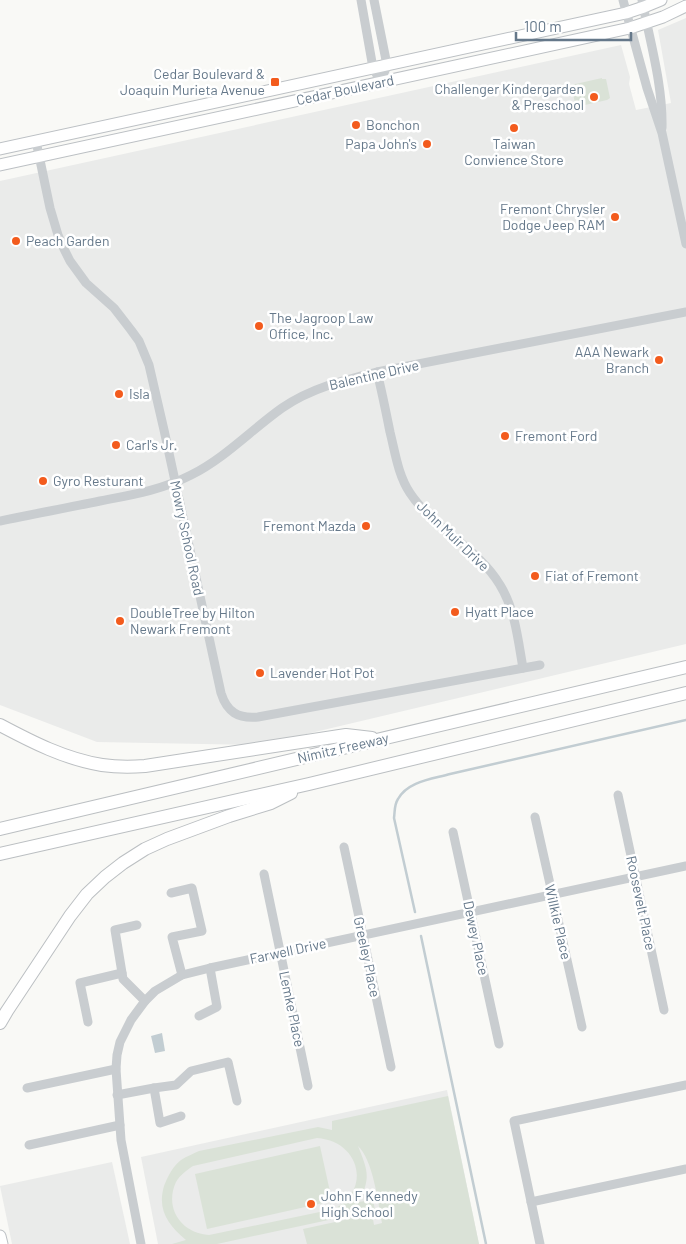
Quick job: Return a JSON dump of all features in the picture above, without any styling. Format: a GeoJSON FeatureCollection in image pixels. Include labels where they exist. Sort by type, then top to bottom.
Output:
{"type":"FeatureCollection","features":[{"type":"Feature","properties":{"kind":"highway","name":"Nimitz Freeway"},"geometry":{"type":"LineString","coordinates":[[0,829],[686,667]]}},
{"type":"Feature","properties":{"kind":"highway","name":"Nimitz Freeway"},"geometry":{"type":"LineString","coordinates":[[0,855],[308,784],[686,693]]}},
{"type":"Feature","properties":{"kind":"highway"},"geometry":{"type":"LineString","coordinates":[[0,725],[59,754],[102,765],[123,767],[145,766],[346,735],[380,739]]}},
{"type":"Feature","properties":{"kind":"highway"},"geometry":{"type":"LineString","coordinates":[[0,1023],[6,1011],[70,916],[88,894],[123,863],[167,839],[271,803],[308,784]]}},
{"type":"Feature","properties":{"kind":"main road","name":"Cedar Boulevard"},"geometry":{"type":"LineString","coordinates":[[0,149],[626,13],[643,4],[661,0]]}},
{"type":"Feature","properties":{"kind":"main road","name":"Cedar Boulevard"},"geometry":{"type":"LineString","coordinates":[[0,165],[630,28],[647,23],[686,6]]}},
{"type":"Feature","properties":{"kind":"main road"},"geometry":{"type":"LineString","coordinates":[[0,1236],[2,1244]]}},
{"type":"Feature","properties":{"kind":"street"},"geometry":{"type":"LineString","coordinates":[[361,0],[372,68],[381,82]]}},
{"type":"Feature","properties":{"kind":"street"},"geometry":{"type":"LineString","coordinates":[[374,0],[387,65],[381,82]]}},
{"type":"Feature","properties":{"kind":"street"},"geometry":{"type":"LineString","coordinates":[[623,0],[647,88],[662,134],[686,244]]}},
{"type":"Feature","properties":{"kind":"street"},"geometry":{"type":"LineString","coordinates":[[643,4],[662,102],[662,134]]}},
{"type":"Feature","properties":{"kind":"street","name":"Mowry School Road"},"geometry":{"type":"LineString","coordinates":[[36,141],[54,223],[70,261],[86,283],[123,319],[144,353],[152,380],[221,693],[227,707],[236,714],[249,718],[540,665]]}},
{"type":"Feature","properties":{"kind":"street","name":"Balentine Drive"},"geometry":{"type":"LineString","coordinates":[[0,521],[146,492],[191,476],[216,461],[282,408],[330,384],[377,372],[686,312]]}},
{"type":"Feature","properties":{"kind":"street","name":"John Muir Drive"},"geometry":{"type":"LineString","coordinates":[[377,372],[396,458],[404,481],[421,506],[484,565],[500,585],[506,595],[513,616],[523,668]]}},
{"type":"Feature","properties":{"kind":"street","name":"Roosevelt Place"},"geometry":{"type":"LineString","coordinates":[[618,795],[664,1010]]}},
{"type":"Feature","properties":{"kind":"street","name":"Willkie Place"},"geometry":{"type":"LineString","coordinates":[[535,817],[582,1027]]}},
{"type":"Feature","properties":{"kind":"street","name":"Dewey Place"},"geometry":{"type":"LineString","coordinates":[[452,832],[499,1044]]}},
{"type":"Feature","properties":{"kind":"street","name":"Greeley Place"},"geometry":{"type":"LineString","coordinates":[[344,847],[391,1067]]}},
{"type":"Feature","properties":{"kind":"street","name":"Farwell Drive"},"geometry":{"type":"LineString","coordinates":[[141,1244],[121,1140],[116,1069],[120,1042],[131,1020],[155,991],[182,975],[210,968],[686,866]]}},
{"type":"Feature","properties":{"kind":"street","name":"Lemke Place"},"geometry":{"type":"LineString","coordinates":[[264,874],[308,1086]]}},
{"type":"Feature","properties":{"kind":"street"},"geometry":{"type":"LineString","coordinates":[[171,893],[192,888],[202,930],[172,937],[182,975]]}},
{"type":"Feature","properties":{"kind":"street"},"geometry":{"type":"LineString","coordinates":[[137,924],[115,930],[123,980],[145,1001]]}},
{"type":"Feature","properties":{"kind":"street"},"geometry":{"type":"LineString","coordinates":[[199,1016],[217,1007],[210,968]]}},
{"type":"Feature","properties":{"kind":"street"},"geometry":{"type":"LineString","coordinates":[[88,1022],[80,983],[122,973]]}},
{"type":"Feature","properties":{"kind":"street"},"geometry":{"type":"LineString","coordinates":[[117,1095],[176,1086],[191,1072],[228,1062],[238,1101]]}},
{"type":"Feature","properties":{"kind":"street"},"geometry":{"type":"LineString","coordinates":[[27,1088],[116,1069]]}},
{"type":"Feature","properties":{"kind":"street"},"geometry":{"type":"LineString","coordinates":[[540,1244],[514,1121],[686,1085]]}},
{"type":"Feature","properties":{"kind":"street"},"geometry":{"type":"LineString","coordinates":[[154,1088],[160,1123],[180,1116]]}},
{"type":"Feature","properties":{"kind":"street"},"geometry":{"type":"LineString","coordinates":[[29,1145],[120,1126]]}},
{"type":"Feature","properties":{"kind":"street"},"geometry":{"type":"LineString","coordinates":[[531,1202],[686,1169]]}},
{"type":"Feature","properties":{"kind":"shaded area"},"geometry":{"type":"Polygon","coordinates":[[[686,18],[686,644],[260,745],[97,742],[0,705],[0,181],[621,45],[630,77],[629,84],[636,110],[671,103],[658,30],[686,18]]]}},
{"type":"Feature","properties":{"kind":"shaded area"},"geometry":{"type":"Polygon","coordinates":[[[602,78],[606,79],[610,98],[576,107],[571,85],[602,78]]]}},
{"type":"Feature","properties":{"kind":"shaded area"},"geometry":{"type":"Polygon","coordinates":[[[162,1033],[165,1051],[155,1053],[151,1036],[162,1033]]]}},
{"type":"Feature","properties":{"kind":"shaded area","name":"John F Kennedy High School"},"geometry":{"type":"Polygon","coordinates":[[[447,1090],[479,1244],[158,1244],[141,1157],[447,1090]]]}},
{"type":"Feature","properties":{"kind":"shaded area"},"geometry":{"type":"Polygon","coordinates":[[[448,1096],[479,1244],[307,1244],[303,1229],[372,1214],[374,1225],[382,1223],[377,1193],[368,1161],[358,1146],[366,1167],[367,1180],[358,1202],[373,1200],[375,1210],[217,1244],[172,1244],[186,1240],[169,1223],[163,1210],[162,1195],[169,1175],[181,1160],[199,1151],[318,1127],[332,1130],[332,1121],[448,1096]],[[317,1138],[193,1166],[176,1182],[172,1201],[174,1210],[178,1218],[190,1230],[209,1235],[334,1209],[346,1201],[357,1179],[356,1167],[351,1157],[343,1148],[332,1141],[317,1138]]]}},
{"type":"Feature","properties":{"kind":"shaded area"},"geometry":{"type":"Polygon","coordinates":[[[320,1146],[332,1201],[207,1229],[195,1174],[320,1146]]]}},
{"type":"Feature","properties":{"kind":"shaded area"},"geometry":{"type":"Polygon","coordinates":[[[112,1162],[130,1244],[12,1244],[0,1186],[112,1162]]]}},
{"type":"Feature","properties":{"kind":"waterway"},"geometry":{"type":"LineString","coordinates":[[415,912],[394,818],[397,801],[408,788],[414,784],[450,774],[686,720]]}},
{"type":"Feature","properties":{"kind":"waterway"},"geometry":{"type":"LineString","coordinates":[[421,936],[486,1244]]}},
{"type":"Feature","properties":{"kind":"place","name":"Cedar Boulevard & Joaquin Murieta Avenue"},"geometry":{"type":"Point","coordinates":[275,82]}},
{"type":"Feature","properties":{"kind":"place","name":"Challenger Kindergarden & Preschool"},"geometry":{"type":"Point","coordinates":[594,97]}},
{"type":"Feature","properties":{"kind":"place","name":"Bonchon"},"geometry":{"type":"Point","coordinates":[356,125]}},
{"type":"Feature","properties":{"kind":"place","name":"Taiwan Convience Store"},"geometry":{"type":"Point","coordinates":[514,128]}},
{"type":"Feature","properties":{"kind":"place","name":"Papa John's"},"geometry":{"type":"Point","coordinates":[427,144]}},
{"type":"Feature","properties":{"kind":"place","name":"Fremont Chrysler Dodge Jeep RAM"},"geometry":{"type":"Point","coordinates":[615,217]}},
{"type":"Feature","properties":{"kind":"place","name":"Peach Garden"},"geometry":{"type":"Point","coordinates":[16,241]}},
{"type":"Feature","properties":{"kind":"place","name":"The Jagroop Law Office, Inc."},"geometry":{"type":"Point","coordinates":[259,326]}},
{"type":"Feature","properties":{"kind":"place","name":"AAA Newark Branch"},"geometry":{"type":"Point","coordinates":[659,360]}},
{"type":"Feature","properties":{"kind":"place","name":"Isla"},"geometry":{"type":"Point","coordinates":[119,394]}},
{"type":"Feature","properties":{"kind":"place","name":"Fremont Ford"},"geometry":{"type":"Point","coordinates":[505,436]}},
{"type":"Feature","properties":{"kind":"place","name":"Carl's Jr."},"geometry":{"type":"Point","coordinates":[116,445]}},
{"type":"Feature","properties":{"kind":"place","name":"Gyro Resturant"},"geometry":{"type":"Point","coordinates":[43,481]}},
{"type":"Feature","properties":{"kind":"place","name":"Fremont Mazda"},"geometry":{"type":"Point","coordinates":[366,526]}},
{"type":"Feature","properties":{"kind":"place","name":"Fiat of Fremont"},"geometry":{"type":"Point","coordinates":[535,576]}},
{"type":"Feature","properties":{"kind":"place","name":"Hyatt Place"},"geometry":{"type":"Point","coordinates":[455,612]}},
{"type":"Feature","properties":{"kind":"place","name":"DoubleTree by Hilton Newark Fremont"},"geometry":{"type":"Point","coordinates":[120,621]}},
{"type":"Feature","properties":{"kind":"place","name":"Lavender Hot Pot"},"geometry":{"type":"Point","coordinates":[260,673]}},
{"type":"Feature","properties":{"kind":"place","name":"John F Kennedy High School"},"geometry":{"type":"Point","coordinates":[311,1204]}}]}
